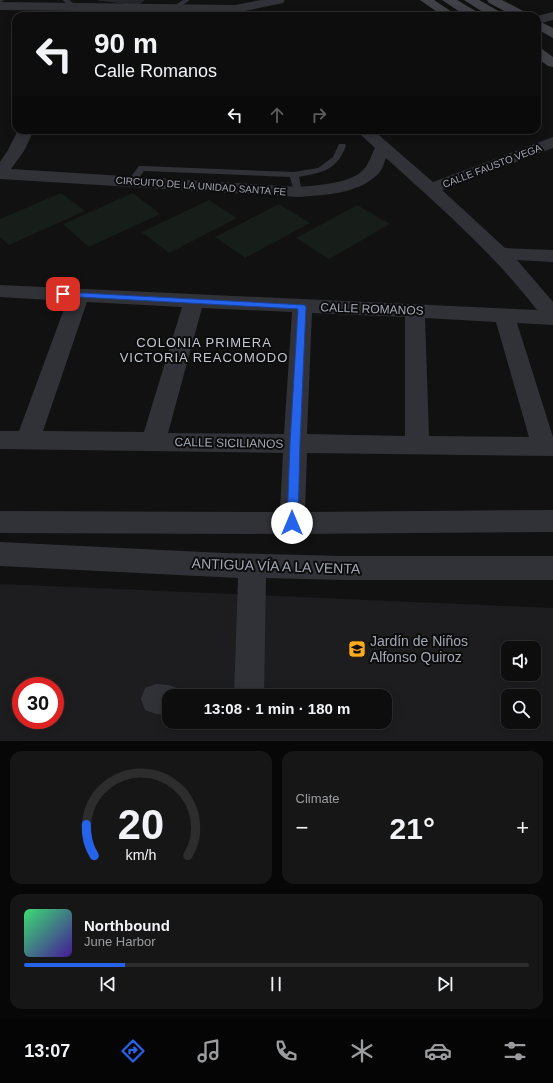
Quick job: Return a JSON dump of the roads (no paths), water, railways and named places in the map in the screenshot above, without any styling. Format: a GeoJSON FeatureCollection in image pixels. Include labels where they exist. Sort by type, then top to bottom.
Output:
{"type":"FeatureCollection","features":[{"type":"Feature","properties":{"kind":"main road"},"geometry":{"type":"LineString","coordinates":[[426,0],[446,12]]}},
{"type":"Feature","properties":{"kind":"main road"},"geometry":{"type":"LineString","coordinates":[[448,0],[468,12]]}},
{"type":"Feature","properties":{"kind":"main road"},"geometry":{"type":"LineString","coordinates":[[470,0],[491,12]]}},
{"type":"Feature","properties":{"kind":"main road"},"geometry":{"type":"LineString","coordinates":[[493,0],[516,12]]}},
{"type":"Feature","properties":{"kind":"main road"},"geometry":{"type":"LineString","coordinates":[[541,26],[553,34]]}},
{"type":"Feature","properties":{"kind":"main road"},"geometry":{"type":"LineString","coordinates":[[541,40],[553,46]]}},
{"type":"Feature","properties":{"kind":"main road"},"geometry":{"type":"LineString","coordinates":[[541,54],[553,62]]}},
{"type":"Feature","properties":{"kind":"main road"},"geometry":{"type":"LineString","coordinates":[[541,66],[553,71]]}},
{"type":"Feature","properties":{"kind":"street"},"geometry":{"type":"LineString","coordinates":[[226,0],[237,12]]}},
{"type":"Feature","properties":{"kind":"street"},"geometry":{"type":"LineString","coordinates":[[241,12],[279,0]]}},
{"type":"Feature","properties":{"kind":"street"},"geometry":{"type":"LineString","coordinates":[[0,6],[77,12],[108,8],[197,12]]}},
{"type":"Feature","properties":{"kind":"street"},"geometry":{"type":"LineString","coordinates":[[0,12],[14,7]]}},
{"type":"Feature","properties":{"kind":"street"},"geometry":{"type":"LineString","coordinates":[[541,19],[553,16]]}},
{"type":"Feature","properties":{"kind":"street"},"geometry":{"type":"LineString","coordinates":[[0,169],[3,169],[16,151],[24,134]]}},
{"type":"Feature","properties":{"kind":"street"},"geometry":{"type":"LineString","coordinates":[[368,134],[430,188],[499,254],[517,272],[553,317]]}},
{"type":"Feature","properties":{"kind":"street","name":"CALLE FAUSTO VEGA"},"geometry":{"type":"LineString","coordinates":[[430,188],[553,142]]}},
{"type":"Feature","properties":{"kind":"street","name":"CIRCUITO DE LA UNIDAD SANTA FE"},"geometry":{"type":"LineString","coordinates":[[0,174],[298,192],[332,189],[355,182],[372,171],[383,148]]}},
{"type":"Feature","properties":{"kind":"street"},"geometry":{"type":"LineString","coordinates":[[499,254],[553,256]]}},
{"type":"Feature","properties":{"kind":"street","name":"CALLE ROMANOS"},"geometry":{"type":"LineString","coordinates":[[0,291],[302,307],[414,310],[553,317]]}},
{"type":"Feature","properties":{"kind":"street"},"geometry":{"type":"LineString","coordinates":[[28,440],[79,295]]}},
{"type":"Feature","properties":{"kind":"street"},"geometry":{"type":"LineString","coordinates":[[153,442],[194,301]]}},
{"type":"Feature","properties":{"kind":"street"},"geometry":{"type":"LineString","coordinates":[[292,523],[302,307]]}},
{"type":"Feature","properties":{"kind":"street"},"geometry":{"type":"LineString","coordinates":[[414,310],[417,444]]}},
{"type":"Feature","properties":{"kind":"street"},"geometry":{"type":"LineString","coordinates":[[504,315],[549,447]]}},
{"type":"Feature","properties":{"kind":"street","name":"CALLE SICILIANOS"},"geometry":{"type":"LineString","coordinates":[[0,440],[417,444],[549,447]]}},
{"type":"Feature","properties":{"kind":"street"},"geometry":{"type":"LineString","coordinates":[[0,522],[292,523],[553,521]]}},
{"type":"Feature","properties":{"kind":"street","name":"ANTIGUA VÍA A LA VENTA"},"geometry":{"type":"LineString","coordinates":[[0,554],[252,566],[342,568],[553,568]]}},
{"type":"Feature","properties":{"kind":"street"},"geometry":{"type":"LineString","coordinates":[[249,689],[252,566]]}},
{"type":"Feature","properties":{"kind":"lane"},"geometry":{"type":"LineString","coordinates":[[65,0],[77,12]]}},
{"type":"Feature","properties":{"kind":"lane"},"geometry":{"type":"LineString","coordinates":[[173,10],[187,0]]}},
{"type":"Feature","properties":{"kind":"lane"},"geometry":{"type":"LineString","coordinates":[[108,8],[114,12]]}},
{"type":"Feature","properties":{"kind":"lane"},"geometry":{"type":"LineString","coordinates":[[131,182],[142,168],[294,175],[321,170],[337,158],[342,146]]}},
{"type":"Feature","properties":{"kind":"lane"},"geometry":{"type":"LineString","coordinates":[[294,175],[298,192]]}},
{"type":"Feature","properties":{"kind":"place","name":"Jardín de Niños Alfonso Quiroz"},"geometry":{"type":"Point","coordinates":[357,649]}},
{"type":"Feature","properties":{"kind":"district","name":"COLONIA PRIMERA VICTORIA REACOMODO"},"geometry":{"type":"Point","coordinates":[204,350]}}]}
